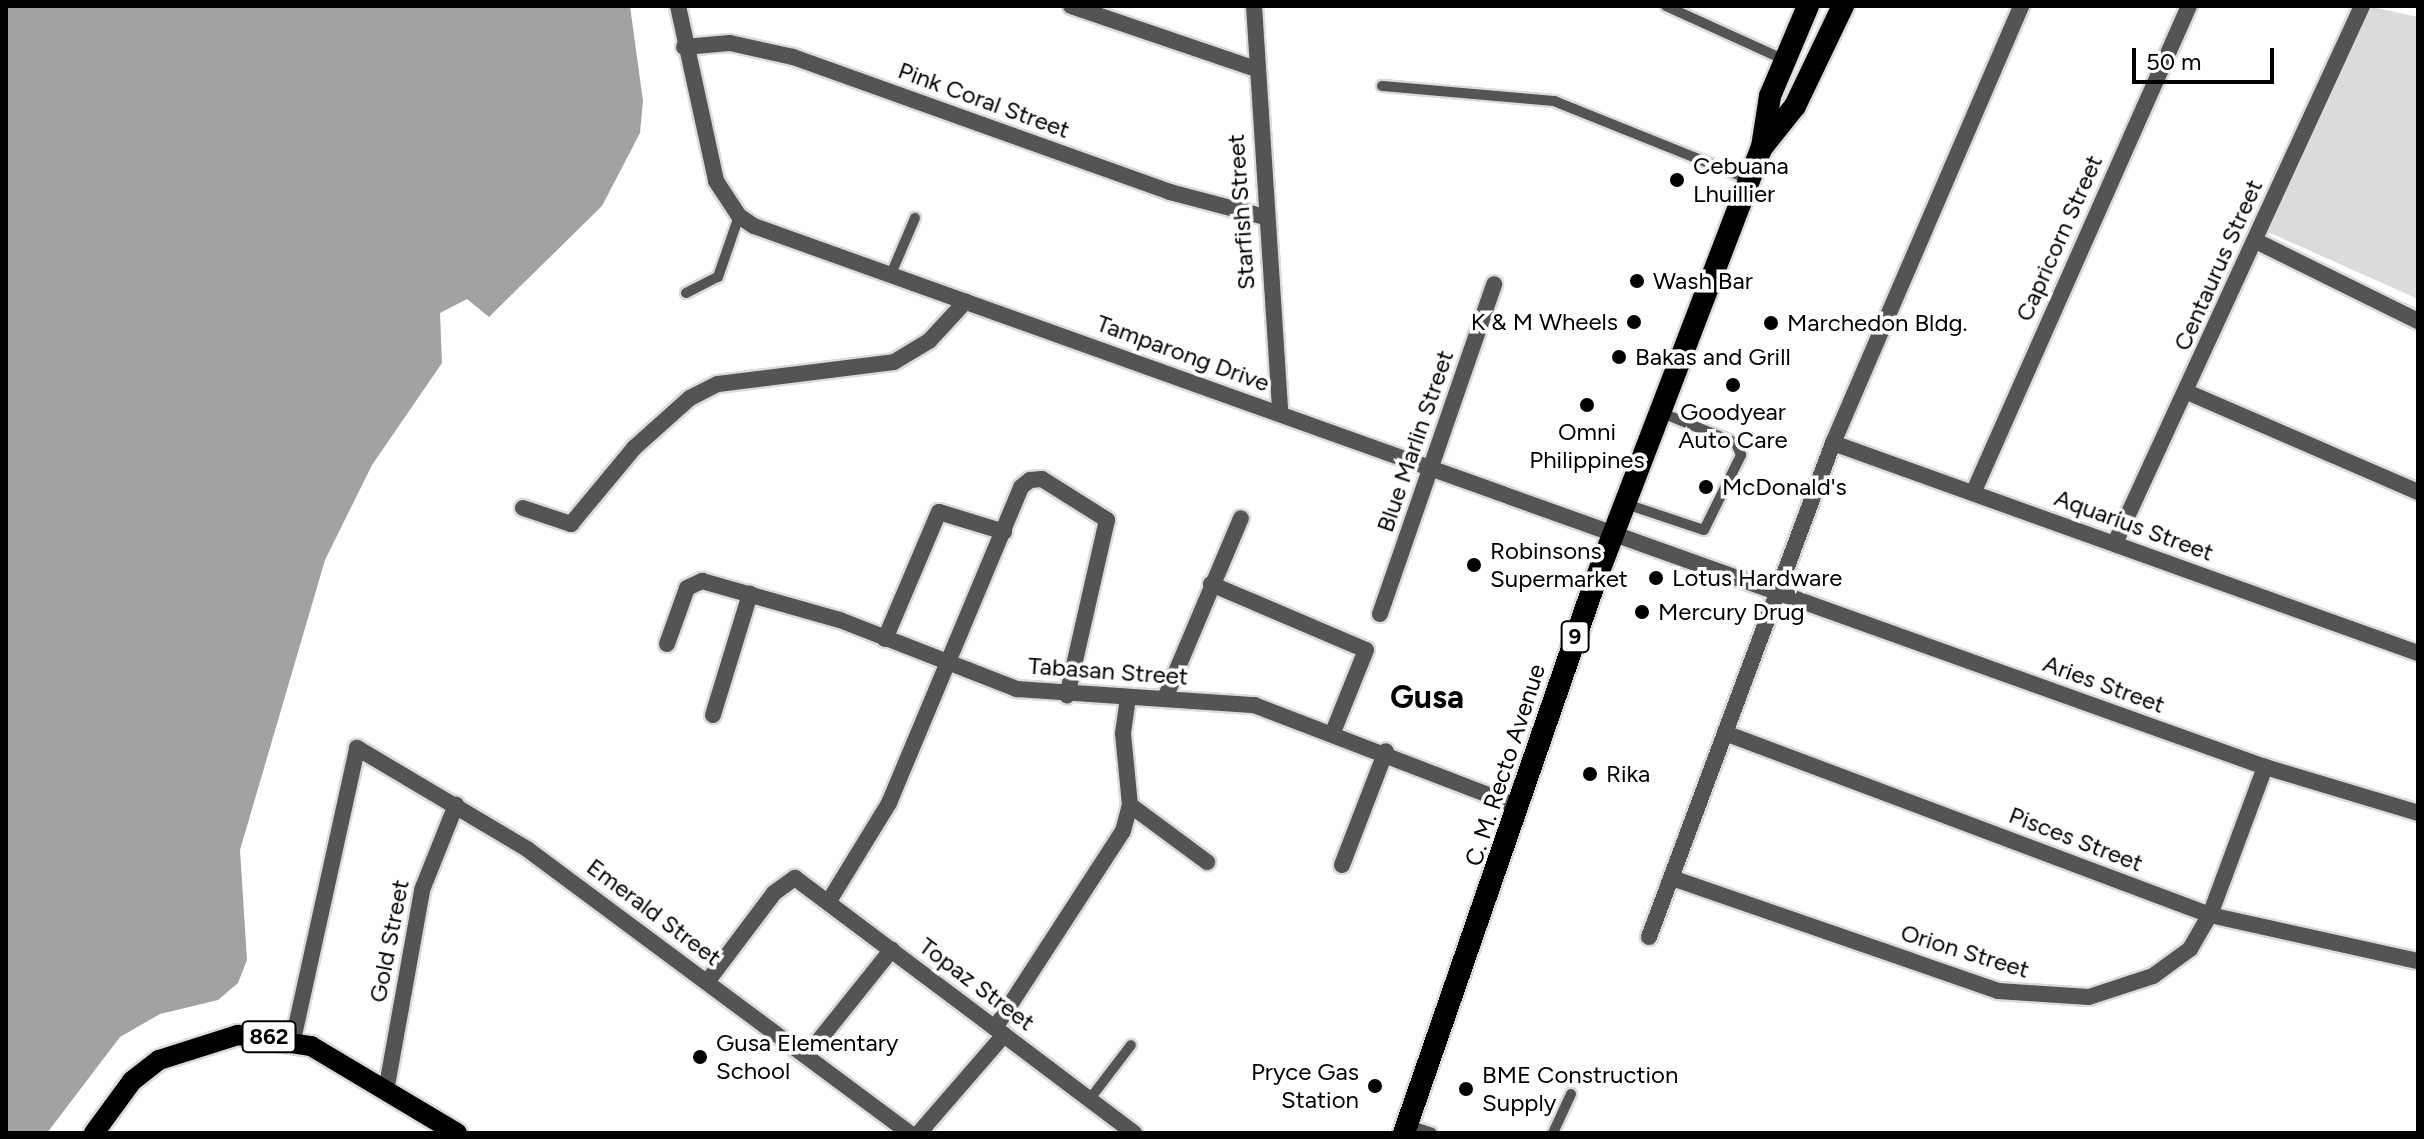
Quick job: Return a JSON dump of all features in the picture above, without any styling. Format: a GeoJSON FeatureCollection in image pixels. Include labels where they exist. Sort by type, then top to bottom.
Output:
{"type":"FeatureCollection","features":[{"type":"Feature","properties":{"kind":"highway","name":"C. M. Recto Avenue"},"geometry":{"type":"LineString","coordinates":[[1406,1129],[1613,531],[1762,147],[1783,59],[1808,6]]}},
{"type":"Feature","properties":{"kind":"highway","name":"C. M. Recto Avenue"},"geometry":{"type":"LineString","coordinates":[[1762,147],[1795,106],[1843,6]]}},
{"type":"Feature","properties":{"kind":"main road","name":"862"},"geometry":{"type":"LineString","coordinates":[[94,1133],[132,1081],[185,1047],[238,1035],[293,1040],[457,1133]]}},
{"type":"Feature","properties":{"kind":"street"},"geometry":{"type":"LineString","coordinates":[[678,6],[684,47],[716,181],[739,216]]}},
{"type":"Feature","properties":{"kind":"street"},"geometry":{"type":"LineString","coordinates":[[1071,6],[1253,68]]}},
{"type":"Feature","properties":{"kind":"street","name":"Starfish Street"},"geometry":{"type":"LineString","coordinates":[[1254,6],[1253,68],[1280,413]]}},
{"type":"Feature","properties":{"kind":"street"},"geometry":{"type":"LineString","coordinates":[[1649,937],[1833,443],[2021,6]]}},
{"type":"Feature","properties":{"kind":"street","name":"Capricorn Street"},"geometry":{"type":"LineString","coordinates":[[1974,491],[2189,6]]}},
{"type":"Feature","properties":{"kind":"street","name":"Centaurus Street"},"geometry":{"type":"LineString","coordinates":[[2115,543],[2362,6]]}},
{"type":"Feature","properties":{"kind":"street","name":"Pink Coral Street"},"geometry":{"type":"LineString","coordinates":[[684,47],[730,43],[793,57],[1170,192],[1265,217]]}},
{"type":"Feature","properties":{"kind":"street","name":"Tamparong Drive"},"geometry":{"type":"LineString","coordinates":[[739,216],[891,274],[1613,531]]}},
{"type":"Feature","properties":{"kind":"street"},"geometry":{"type":"LineString","coordinates":[[2256,241],[2418,321]]}},
{"type":"Feature","properties":{"kind":"street","name":"Blue Marlin Street"},"geometry":{"type":"LineString","coordinates":[[1380,614],[1494,284]]}},
{"type":"Feature","properties":{"kind":"street"},"geometry":{"type":"LineString","coordinates":[[523,508],[571,524],[634,448],[690,398],[718,384],[894,362],[929,341],[966,301]]}},
{"type":"Feature","properties":{"kind":"street"},"geometry":{"type":"LineString","coordinates":[[2187,392],[2418,492]]}},
{"type":"Feature","properties":{"kind":"street","name":"Aquarius Street"},"geometry":{"type":"LineString","coordinates":[[1833,443],[1974,491],[2418,653]]}},
{"type":"Feature","properties":{"kind":"street"},"geometry":{"type":"LineString","coordinates":[[829,901],[889,803],[1004,532],[1030,480],[1042,479],[1107,520],[1067,696]]}},
{"type":"Feature","properties":{"kind":"street"},"geometry":{"type":"LineString","coordinates":[[885,639],[939,512],[1004,532]]}},
{"type":"Feature","properties":{"kind":"street"},"geometry":{"type":"LineString","coordinates":[[1165,698],[1241,518]]}},
{"type":"Feature","properties":{"kind":"street","name":"Aries Street"},"geometry":{"type":"LineString","coordinates":[[1613,531],[1776,593],[2265,767],[2418,813]]}},
{"type":"Feature","properties":{"kind":"street","name":"Tabasan Street"},"geometry":{"type":"LineString","coordinates":[[667,644],[694,581],[750,594],[885,639],[947,667],[1067,696],[1165,698],[1254,705],[1386,751],[1520,807]]}},
{"type":"Feature","properties":{"kind":"street"},"geometry":{"type":"LineString","coordinates":[[1211,584],[1366,650],[1333,732]]}},
{"type":"Feature","properties":{"kind":"street"},"geometry":{"type":"LineString","coordinates":[[713,715],[750,594]]}},
{"type":"Feature","properties":{"kind":"street"},"geometry":{"type":"LineString","coordinates":[[919,1133],[999,1032],[1108,857],[1130,805],[1123,733],[1128,698]]}},
{"type":"Feature","properties":{"kind":"street","name":"Pisces Street"},"geometry":{"type":"LineString","coordinates":[[1725,733],[2210,915],[2418,961]]}},
{"type":"Feature","properties":{"kind":"street","name":"Emerald Street"},"geometry":{"type":"LineString","coordinates":[[293,1040],[357,748],[456,805],[808,1054],[909,1133]]}},
{"type":"Feature","properties":{"kind":"street"},"geometry":{"type":"LineString","coordinates":[[1342,865],[1386,751]]}},
{"type":"Feature","properties":{"kind":"street","name":"Orion Street"},"geometry":{"type":"LineString","coordinates":[[1672,878],[2026,997],[2089,997],[2153,976],[2190,949],[2210,915],[2265,767]]}},
{"type":"Feature","properties":{"kind":"street","name":"Gold Street"},"geometry":{"type":"LineString","coordinates":[[386,1091],[422,890],[456,805]]}},
{"type":"Feature","properties":{"kind":"street"},"geometry":{"type":"LineString","coordinates":[[1130,805],[1207,862]]}},
{"type":"Feature","properties":{"kind":"street","name":"Topaz Street"},"geometry":{"type":"LineString","coordinates":[[707,982],[789,878],[829,901],[1125,1130]]}},
{"type":"Feature","properties":{"kind":"street"},"geometry":{"type":"LineString","coordinates":[[808,1054],[892,949]]}},
{"type":"Feature","properties":{"kind":"lane"},"geometry":{"type":"LineString","coordinates":[[1666,6],[1783,59]]}},
{"type":"Feature","properties":{"kind":"lane"},"geometry":{"type":"LineString","coordinates":[[1382,86],[1554,101],[1748,179]]}},
{"type":"Feature","properties":{"kind":"lane"},"geometry":{"type":"LineString","coordinates":[[686,293],[718,277],[739,216]]}},
{"type":"Feature","properties":{"kind":"lane"},"geometry":{"type":"LineString","coordinates":[[891,274],[915,218]]}},
{"type":"Feature","properties":{"kind":"lane"},"geometry":{"type":"LineString","coordinates":[[1624,503],[1704,530],[1741,455],[1736,443],[1657,411]]}},
{"type":"Feature","properties":{"kind":"lane"},"geometry":{"type":"LineString","coordinates":[[1089,1100],[1131,1045]]}},
{"type":"Feature","properties":{"kind":"lane"},"geometry":{"type":"LineString","coordinates":[[1553,1133],[1571,1094]]}},
{"type":"Feature","properties":{"kind":"lane"},"geometry":{"type":"LineString","coordinates":[[1406,1129],[1432,1133]]}},
{"type":"Feature","properties":{"kind":"shaded area"},"geometry":{"type":"Polygon","coordinates":[[[6,6],[630,6],[643,101],[640,133],[602,206],[489,317],[467,299],[440,313],[442,363],[372,465],[325,560],[240,850],[247,960],[238,983],[218,1000],[160,1014],[120,1037],[47,1133],[6,1133],[6,6]]]}},
{"type":"Feature","properties":{"kind":"shaded area"},"geometry":{"type":"Polygon","coordinates":[[[2368,6],[2418,17],[2418,299],[2268,232],[2368,6]]]}},
{"type":"Feature","properties":{"kind":"place","name":"Cebuana Lhuillier"},"geometry":{"type":"Point","coordinates":[1677,180]}},
{"type":"Feature","properties":{"kind":"place","name":"Wash Bar"},"geometry":{"type":"Point","coordinates":[1637,281]}},
{"type":"Feature","properties":{"kind":"place","name":"K & M Wheels"},"geometry":{"type":"Point","coordinates":[1634,322]}},
{"type":"Feature","properties":{"kind":"place","name":"Marchedon Bldg."},"geometry":{"type":"Point","coordinates":[1771,323]}},
{"type":"Feature","properties":{"kind":"place","name":"Bakas and Grill"},"geometry":{"type":"Point","coordinates":[1619,357]}},
{"type":"Feature","properties":{"kind":"place","name":"Goodyear Auto Care"},"geometry":{"type":"Point","coordinates":[1733,385]}},
{"type":"Feature","properties":{"kind":"place","name":"Omni Philippines"},"geometry":{"type":"Point","coordinates":[1587,405]}},
{"type":"Feature","properties":{"kind":"place","name":"McDonald's"},"geometry":{"type":"Point","coordinates":[1706,487]}},
{"type":"Feature","properties":{"kind":"place","name":"Robinsons Supermarket"},"geometry":{"type":"Point","coordinates":[1474,565]}},
{"type":"Feature","properties":{"kind":"place","name":"Lotus Hardware"},"geometry":{"type":"Point","coordinates":[1656,578]}},
{"type":"Feature","properties":{"kind":"place","name":"Mercury Drug"},"geometry":{"type":"Point","coordinates":[1642,612]}},
{"type":"Feature","properties":{"kind":"place","name":"Rika"},"geometry":{"type":"Point","coordinates":[1590,774]}},
{"type":"Feature","properties":{"kind":"place","name":"Gusa Elementary School"},"geometry":{"type":"Point","coordinates":[700,1057]}},
{"type":"Feature","properties":{"kind":"place","name":"Pryce Gas Station"},"geometry":{"type":"Point","coordinates":[1375,1086]}},
{"type":"Feature","properties":{"kind":"place","name":"BME Construction Supply"},"geometry":{"type":"Point","coordinates":[1466,1089]}},
{"type":"Feature","properties":{"kind":"district","name":"Gusa"},"geometry":{"type":"Point","coordinates":[1427,697]}}]}
